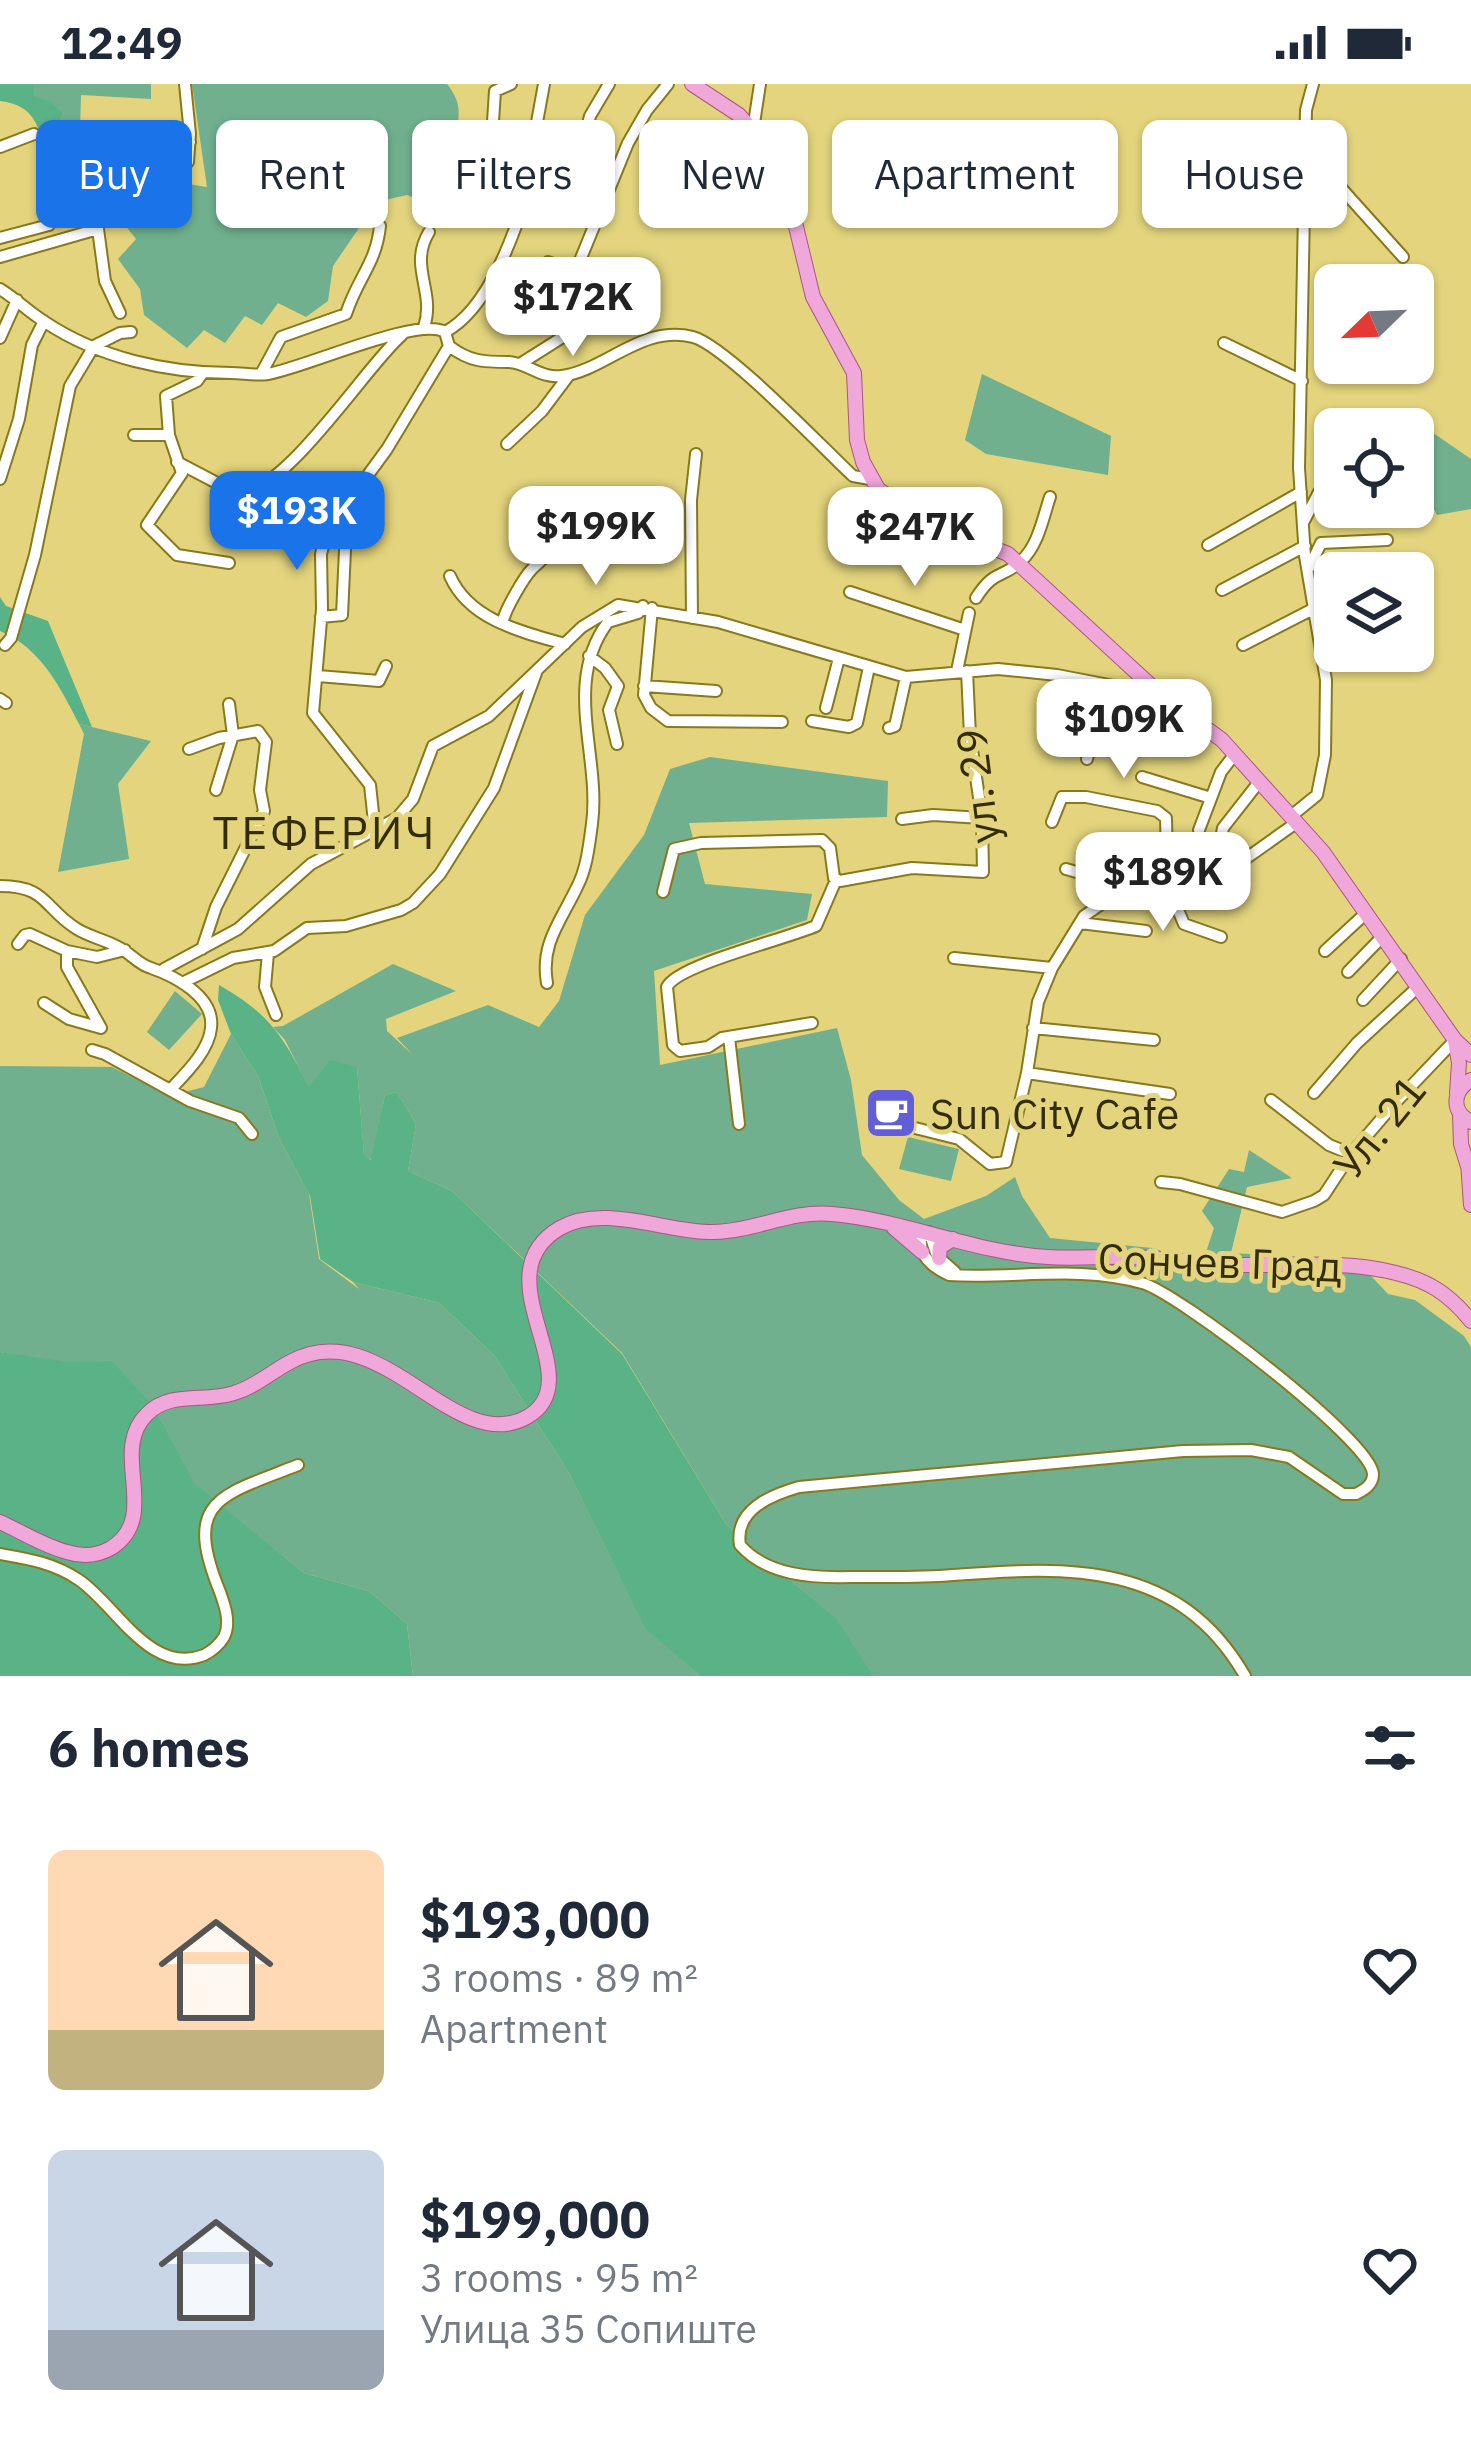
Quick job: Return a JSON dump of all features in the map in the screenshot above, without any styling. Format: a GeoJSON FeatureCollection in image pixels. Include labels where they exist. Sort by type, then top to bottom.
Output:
{"type":"FeatureCollection","features":[{"type":"Feature","properties":{"kind":"main road"},"geometry":{"type":"LineString","coordinates":[[692,84],[744,120]]}},
{"type":"Feature","properties":{"kind":"main road"},"geometry":{"type":"LineString","coordinates":[[796,228],[813,297],[854,373],[857,440],[870,478],[899,506],[997,547],[1161,695],[1209,728],[1293,820],[1401,959],[1455,1040],[1471,1055]]}},
{"type":"Feature","properties":{"kind":"main road"},"geometry":{"type":"LineString","coordinates":[[1455,1040],[1457,1093],[1466,1119],[1461,1144],[1469,1170]]}},
{"type":"Feature","properties":{"kind":"main road"},"geometry":{"type":"LineString","coordinates":[[1457,1093],[1471,1080]]}},
{"type":"Feature","properties":{"kind":"main road"},"geometry":{"type":"LineString","coordinates":[[1471,1149],[1471,1204]]}},
{"type":"Feature","properties":{"kind":"main road"},"geometry":{"type":"LineString","coordinates":[[0,1522],[72,1554],[103,1552],[122,1539],[133,1519],[132,1444],[148,1413],[163,1402],[242,1391],[314,1353],[345,1352],[380,1364],[490,1424],[528,1416],[545,1399],[549,1380],[529,1288],[530,1268],[549,1236],[571,1223],[602,1219],[730,1232],[794,1215],[822,1213],[885,1223],[922,1252]]}},
{"type":"Feature","properties":{"kind":"main road","name":"Сончев Град"},"geometry":{"type":"LineString","coordinates":[[885,1223],[1042,1257],[1361,1266],[1435,1286],[1471,1321]]}},
{"type":"Feature","properties":{"kind":"main road"},"geometry":{"type":"LineString","coordinates":[[939,1258],[940,1246],[953,1239]]}},
{"type":"Feature","properties":{"kind":"street"},"geometry":{"type":"LineString","coordinates":[[185,84],[188,120]]}},
{"type":"Feature","properties":{"kind":"street"},"geometry":{"type":"LineString","coordinates":[[537,120],[544,84]]}},
{"type":"Feature","properties":{"kind":"street"},"geometry":{"type":"LineString","coordinates":[[589,120],[609,84]]}},
{"type":"Feature","properties":{"kind":"street"},"geometry":{"type":"LineString","coordinates":[[548,262],[570,271],[579,263],[628,143],[668,84]]}},
{"type":"Feature","properties":{"kind":"street"},"geometry":{"type":"LineString","coordinates":[[755,120],[760,84]]}},
{"type":"Feature","properties":{"kind":"street"},"geometry":{"type":"LineString","coordinates":[[1306,120],[1313,84]]}},
{"type":"Feature","properties":{"kind":"street"},"geometry":{"type":"LineString","coordinates":[[493,120],[494,96],[504,85]]}},
{"type":"Feature","properties":{"kind":"street"},"geometry":{"type":"LineString","coordinates":[[0,147],[34,134]]}},
{"type":"Feature","properties":{"kind":"street"},"geometry":{"type":"LineString","coordinates":[[1347,195],[1402,257]]}},
{"type":"Feature","properties":{"kind":"street"},"geometry":{"type":"LineString","coordinates":[[0,238],[38,228]]}},
{"type":"Feature","properties":{"kind":"street"},"geometry":{"type":"LineString","coordinates":[[261,374],[281,338],[346,314],[355,286],[377,253],[380,228]]}},
{"type":"Feature","properties":{"kind":"street"},"geometry":{"type":"LineString","coordinates":[[0,289],[44,321],[124,358],[202,374],[261,374],[338,355],[409,330],[424,327],[446,332],[469,315],[499,264],[513,228]]}},
{"type":"Feature","properties":{"kind":"street"},"geometry":{"type":"LineString","coordinates":[[1304,228],[1300,492],[1314,603]]}},
{"type":"Feature","properties":{"kind":"street"},"geometry":{"type":"LineString","coordinates":[[0,257],[98,229],[105,281],[120,313]]}},
{"type":"Feature","properties":{"kind":"street"},"geometry":{"type":"LineString","coordinates":[[424,327],[430,305],[418,256],[429,232]]}},
{"type":"Feature","properties":{"kind":"street"},"geometry":{"type":"LineString","coordinates":[[83,233],[85,248]]}},
{"type":"Feature","properties":{"kind":"street"},"geometry":{"type":"LineString","coordinates":[[0,338],[17,300]]}},
{"type":"Feature","properties":{"kind":"street"},"geometry":{"type":"LineString","coordinates":[[520,364],[599,314]]}},
{"type":"Feature","properties":{"kind":"street"},"geometry":{"type":"LineString","coordinates":[[0,478],[19,419],[32,345],[44,321]]}},
{"type":"Feature","properties":{"kind":"street"},"geometry":{"type":"LineString","coordinates":[[177,462],[236,493],[247,494],[313,440],[386,350],[409,330]]}},
{"type":"Feature","properties":{"kind":"street"},"geometry":{"type":"LineString","coordinates":[[5,645],[35,555],[70,386],[94,346],[120,332],[131,332]]}},
{"type":"Feature","properties":{"kind":"street"},"geometry":{"type":"LineString","coordinates":[[375,831],[370,785],[313,713],[321,554],[327,531],[386,449],[449,346],[446,332]]}},
{"type":"Feature","properties":{"kind":"street"},"geometry":{"type":"LineString","coordinates":[[449,346],[477,362],[520,364],[548,376],[569,375],[644,340],[677,334],[697,338],[749,379],[853,476],[870,478]]}},
{"type":"Feature","properties":{"kind":"street"},"geometry":{"type":"LineString","coordinates":[[1224,344],[1302,381]]}},
{"type":"Feature","properties":{"kind":"street"},"geometry":{"type":"LineString","coordinates":[[202,374],[194,383],[167,393],[169,435],[180,479],[149,518],[148,528],[177,555],[229,562]]}},
{"type":"Feature","properties":{"kind":"street"},"geometry":{"type":"LineString","coordinates":[[507,444],[542,411],[569,375]]}},
{"type":"Feature","properties":{"kind":"street"},"geometry":{"type":"LineString","coordinates":[[134,435],[169,435]]}},
{"type":"Feature","properties":{"kind":"street"},"geometry":{"type":"LineString","coordinates":[[692,617],[691,500],[696,454]]}},
{"type":"Feature","properties":{"kind":"street"},"geometry":{"type":"LineString","coordinates":[[1208,545],[1300,492]]}},
{"type":"Feature","properties":{"kind":"street"},"geometry":{"type":"LineString","coordinates":[[976,598],[991,577],[1020,564],[1034,542],[1050,497]]}},
{"type":"Feature","properties":{"kind":"street"},"geometry":{"type":"LineString","coordinates":[[1302,524],[1314,501]]}},
{"type":"Feature","properties":{"kind":"street"},"geometry":{"type":"LineString","coordinates":[[502,621],[529,574],[550,552],[552,529]]}},
{"type":"Feature","properties":{"kind":"street"},"geometry":{"type":"LineString","coordinates":[[1308,571],[1322,543],[1387,540]]}},
{"type":"Feature","properties":{"kind":"street"},"geometry":{"type":"LineString","coordinates":[[1222,590],[1305,546]]}},
{"type":"Feature","properties":{"kind":"street"},"geometry":{"type":"LineString","coordinates":[[321,616],[342,615],[345,550]]}},
{"type":"Feature","properties":{"kind":"street"},"geometry":{"type":"LineString","coordinates":[[450,576],[472,608],[565,644]]}},
{"type":"Feature","properties":{"kind":"street"},"geometry":{"type":"LineString","coordinates":[[850,592],[965,630]]}},
{"type":"Feature","properties":{"kind":"street"},"geometry":{"type":"LineString","coordinates":[[0,886],[31,888],[74,927],[125,950],[150,968],[164,969],[261,912],[310,864],[375,831],[407,808],[433,746],[482,721],[604,610],[618,604],[692,617],[906,677],[998,669],[1161,695]]}},
{"type":"Feature","properties":{"kind":"street"},"geometry":{"type":"LineString","coordinates":[[547,983],[543,962],[548,941],[579,884],[593,816],[586,740],[590,656],[608,622],[647,607]]}},
{"type":"Feature","properties":{"kind":"street"},"geometry":{"type":"LineString","coordinates":[[647,607],[644,686],[651,708],[668,721],[782,722]]}},
{"type":"Feature","properties":{"kind":"street"},"geometry":{"type":"LineString","coordinates":[[1243,645],[1314,609]]}},
{"type":"Feature","properties":{"kind":"street","name":"ул. 29"},"geometry":{"type":"LineString","coordinates":[[836,880],[912,868],[983,872],[982,818],[962,671],[970,613]]}},
{"type":"Feature","properties":{"kind":"street"},"geometry":{"type":"LineString","coordinates":[[590,656],[618,686],[609,710],[617,744]]}},
{"type":"Feature","properties":{"kind":"street"},"geometry":{"type":"LineString","coordinates":[[826,708],[839,658]]}},
{"type":"Feature","properties":{"kind":"street"},"geometry":{"type":"LineString","coordinates":[[318,676],[380,681],[386,666]]}},
{"type":"Feature","properties":{"kind":"street"},"geometry":{"type":"LineString","coordinates":[[812,721],[849,727],[857,723],[869,667]]}},
{"type":"Feature","properties":{"kind":"street"},"geometry":{"type":"LineString","coordinates":[[182,983],[233,958],[268,953],[307,928],[346,926],[401,910],[427,890],[494,788],[537,670]]}},
{"type":"Feature","properties":{"kind":"street"},"geometry":{"type":"LineString","coordinates":[[895,1123],[959,1139],[990,1164],[1000,1166],[1010,1156],[1038,1002],[1080,923],[1097,905],[1190,871],[1252,856],[1293,820],[1322,785],[1325,672]]}},
{"type":"Feature","properties":{"kind":"street"},"geometry":{"type":"LineString","coordinates":[[889,728],[895,726],[906,677]]}},
{"type":"Feature","properties":{"kind":"street"},"geometry":{"type":"LineString","coordinates":[[1087,759],[1106,685]]}},
{"type":"Feature","properties":{"kind":"street"},"geometry":{"type":"LineString","coordinates":[[644,686],[716,691]]}},
{"type":"Feature","properties":{"kind":"street"},"geometry":{"type":"LineString","coordinates":[[1120,750],[1119,736],[1132,690]]}},
{"type":"Feature","properties":{"kind":"street"},"geometry":{"type":"LineString","coordinates":[[215,790],[233,735],[229,704]]}},
{"type":"Feature","properties":{"kind":"street"},"geometry":{"type":"LineString","coordinates":[[189,749],[233,735],[257,731],[265,736],[260,790],[264,811],[216,908],[202,949]]}},
{"type":"Feature","properties":{"kind":"street"},"geometry":{"type":"LineString","coordinates":[[1198,830],[1226,763],[1234,755]]}},
{"type":"Feature","properties":{"kind":"street"},"geometry":{"type":"LineString","coordinates":[[1142,777],[1211,798]]}},
{"type":"Feature","properties":{"kind":"street"},"geometry":{"type":"LineString","coordinates":[[1219,849],[1223,828],[1259,782]]}},
{"type":"Feature","properties":{"kind":"street"},"geometry":{"type":"LineString","coordinates":[[1052,822],[1062,796],[1086,796],[1157,811],[1166,818],[1167,858],[1190,871]]}},
{"type":"Feature","properties":{"kind":"street"},"geometry":{"type":"LineString","coordinates":[[902,819],[933,815],[982,818]]}},
{"type":"Feature","properties":{"kind":"street"},"geometry":{"type":"LineString","coordinates":[[663,892],[674,849],[701,843],[822,840],[830,848],[836,880],[816,926],[688,968],[671,979],[668,1001],[676,1050],[812,1023]]}},
{"type":"Feature","properties":{"kind":"street"},"geometry":{"type":"LineString","coordinates":[[1066,869],[1138,890]]}},
{"type":"Feature","properties":{"kind":"street"},"geometry":{"type":"LineString","coordinates":[[1165,879],[1184,924],[1221,937]]}},
{"type":"Feature","properties":{"kind":"street"},"geometry":{"type":"LineString","coordinates":[[1325,951],[1365,914]]}},
{"type":"Feature","properties":{"kind":"street"},"geometry":{"type":"LineString","coordinates":[[1080,923],[1146,932]]}},
{"type":"Feature","properties":{"kind":"street"},"geometry":{"type":"LineString","coordinates":[[18,944],[30,934],[97,957],[125,950]]}},
{"type":"Feature","properties":{"kind":"street"},"geometry":{"type":"LineString","coordinates":[[1348,972],[1383,936]]}},
{"type":"Feature","properties":{"kind":"street"},"geometry":{"type":"LineString","coordinates":[[44,1003],[69,1019],[102,1027],[67,967],[67,950]]}},
{"type":"Feature","properties":{"kind":"street"},"geometry":{"type":"LineString","coordinates":[[268,953],[265,987],[276,1015]]}},
{"type":"Feature","properties":{"kind":"street"},"geometry":{"type":"LineString","coordinates":[[954,958],[1052,968]]}},
{"type":"Feature","properties":{"kind":"street"},"geometry":{"type":"LineString","coordinates":[[1363,1000],[1401,959]]}},
{"type":"Feature","properties":{"kind":"street"},"geometry":{"type":"LineString","coordinates":[[164,969],[205,1004],[212,1027],[199,1056],[170,1090]]}},
{"type":"Feature","properties":{"kind":"street"},"geometry":{"type":"LineString","coordinates":[[1314,1093],[1357,1043],[1418,987]]}},
{"type":"Feature","properties":{"kind":"street"},"geometry":{"type":"LineString","coordinates":[[1033,1028],[1154,1040]]}},
{"type":"Feature","properties":{"kind":"street"},"geometry":{"type":"LineString","coordinates":[[729,1037],[739,1124]]}},
{"type":"Feature","properties":{"kind":"street","name":"Ул. 21"},"geometry":{"type":"LineString","coordinates":[[1161,1182],[1282,1212],[1324,1195],[1351,1154],[1455,1040]]}},
{"type":"Feature","properties":{"kind":"street"},"geometry":{"type":"LineString","coordinates":[[92,1051],[190,1101],[239,1118],[252,1135]]}},
{"type":"Feature","properties":{"kind":"street"},"geometry":{"type":"LineString","coordinates":[[1027,1073],[1170,1094]]}},
{"type":"Feature","properties":{"kind":"street"},"geometry":{"type":"LineString","coordinates":[[1271,1100],[1329,1145],[1351,1154]]}},
{"type":"Feature","properties":{"kind":"street"},"geometry":{"type":"LineString","coordinates":[[962,1276],[939,1258],[928,1232],[921,1239],[922,1252],[943,1272],[962,1276],[1107,1276],[1166,1292],[1277,1375],[1347,1436],[1368,1461],[1370,1483],[1356,1495],[1343,1494],[1289,1456],[1252,1450],[1183,1451],[980,1469],[785,1491],[751,1510],[739,1528],[740,1545],[769,1566],[814,1576],[950,1576],[1027,1568],[1139,1583],[1196,1617],[1245,1676]]}},
{"type":"Feature","properties":{"kind":"street"},"geometry":{"type":"LineString","coordinates":[[0,1554],[44,1562],[74,1576],[98,1594],[148,1649],[171,1661],[194,1660],[222,1640],[228,1624],[205,1556],[207,1514],[236,1489],[298,1465]]}},
{"type":"Feature","properties":{"kind":"green space"},"geometry":{"type":"Polygon","coordinates":[[[0,84],[34,84],[34,96],[51,102],[62,113],[61,120],[36,120],[36,125],[21,107],[0,101],[0,84]]]}},
{"type":"Feature","properties":{"kind":"green space"},"geometry":{"type":"Polygon","coordinates":[[[34,84],[151,84],[151,99],[81,95],[80,120],[61,120],[34,96],[34,84]]]}},
{"type":"Feature","properties":{"kind":"green space"},"geometry":{"type":"Polygon","coordinates":[[[192,84],[447,84],[457,100],[458,120],[412,120],[412,197],[388,200],[388,120],[216,120],[216,228],[359,228],[333,266],[328,301],[306,317],[278,303],[262,325],[245,316],[225,343],[204,330],[187,348],[144,315],[140,289],[118,259],[136,239],[127,228],[192,228],[192,185],[207,187],[192,84]]]}},
{"type":"Feature","properties":{"kind":"green space"},"geometry":{"type":"Polygon","coordinates":[[[982,374],[1111,436],[1108,475],[986,454],[965,440],[982,374]]]}},
{"type":"Feature","properties":{"kind":"green space"},"geometry":{"type":"Polygon","coordinates":[[[1434,434],[1471,459],[1471,509],[1437,515],[1434,434]]]}},
{"type":"Feature","properties":{"kind":"green space"},"geometry":{"type":"Polygon","coordinates":[[[0,597],[6,606],[48,621],[92,727],[79,724],[38,658],[0,631],[0,597]]]}},
{"type":"Feature","properties":{"kind":"green space"},"geometry":{"type":"Polygon","coordinates":[[[79,724],[151,741],[118,784],[129,859],[58,872],[84,734],[79,724]]]}},
{"type":"Feature","properties":{"kind":"green space"},"geometry":{"type":"Polygon","coordinates":[[[710,757],[888,781],[887,817],[689,823],[705,884],[812,894],[807,920],[654,971],[660,1065],[837,1028],[851,1080],[862,1155],[899,1200],[924,1219],[986,1196],[1015,1177],[1050,1238],[1152,1248],[1202,1264],[1214,1228],[1202,1211],[1229,1169],[1244,1172],[1249,1150],[1292,1178],[1247,1187],[1231,1253],[1356,1260],[1388,1294],[1415,1300],[1464,1336],[1471,1347],[1471,1676],[872,1676],[809,1596],[726,1524],[622,1353],[452,1191],[408,1171],[416,1124],[397,1092],[385,1095],[372,1160],[364,1156],[357,1067],[309,1088],[285,1040],[273,1027],[283,1026],[393,964],[456,991],[386,1019],[387,1031],[413,1055],[397,1038],[488,1005],[539,1027],[559,1001],[585,915],[644,835],[670,769],[710,757]]]}},
{"type":"Feature","properties":{"kind":"green space"},"geometry":{"type":"Polygon","coordinates":[[[219,985],[273,1028],[309,1087],[330,1060],[357,1067],[364,1155],[371,1160],[385,1095],[397,1092],[416,1124],[408,1171],[452,1191],[622,1354],[726,1524],[837,1620],[873,1676],[700,1676],[645,1628],[569,1473],[494,1355],[439,1303],[353,1282],[320,1259],[310,1196],[279,1138],[258,1076],[231,1034],[218,1000],[219,985]]]}},
{"type":"Feature","properties":{"kind":"green space"},"geometry":{"type":"Polygon","coordinates":[[[175,991],[202,1014],[169,1050],[147,1032],[175,991]]]}},
{"type":"Feature","properties":{"kind":"green space"},"geometry":{"type":"Polygon","coordinates":[[[231,1034],[258,1076],[279,1138],[309,1194],[319,1259],[359,1289],[353,1282],[439,1303],[494,1355],[569,1473],[645,1627],[700,1676],[413,1676],[407,1624],[369,1591],[304,1573],[193,1483],[154,1407],[69,1366],[0,1352],[0,1066],[112,1067],[169,1096],[204,1087],[231,1034]]]}},
{"type":"Feature","properties":{"kind":"green space"},"geometry":{"type":"Polygon","coordinates":[[[908,1137],[959,1149],[951,1181],[899,1169],[908,1137]]]}},
{"type":"Feature","properties":{"kind":"green space"},"geometry":{"type":"Polygon","coordinates":[[[0,1352],[69,1362],[112,1361],[154,1407],[194,1483],[304,1573],[369,1591],[407,1624],[413,1676],[0,1676],[0,1352]]]}},
{"type":"Feature","properties":{"kind":"place","name":"Sun City Cafe"},"geometry":{"type":"Point","coordinates":[891,1113]}},
{"type":"Feature","properties":{"kind":"district","name":"ТЕФЕРИЧ"},"geometry":{"type":"Point","coordinates":[325,832]}}]}
